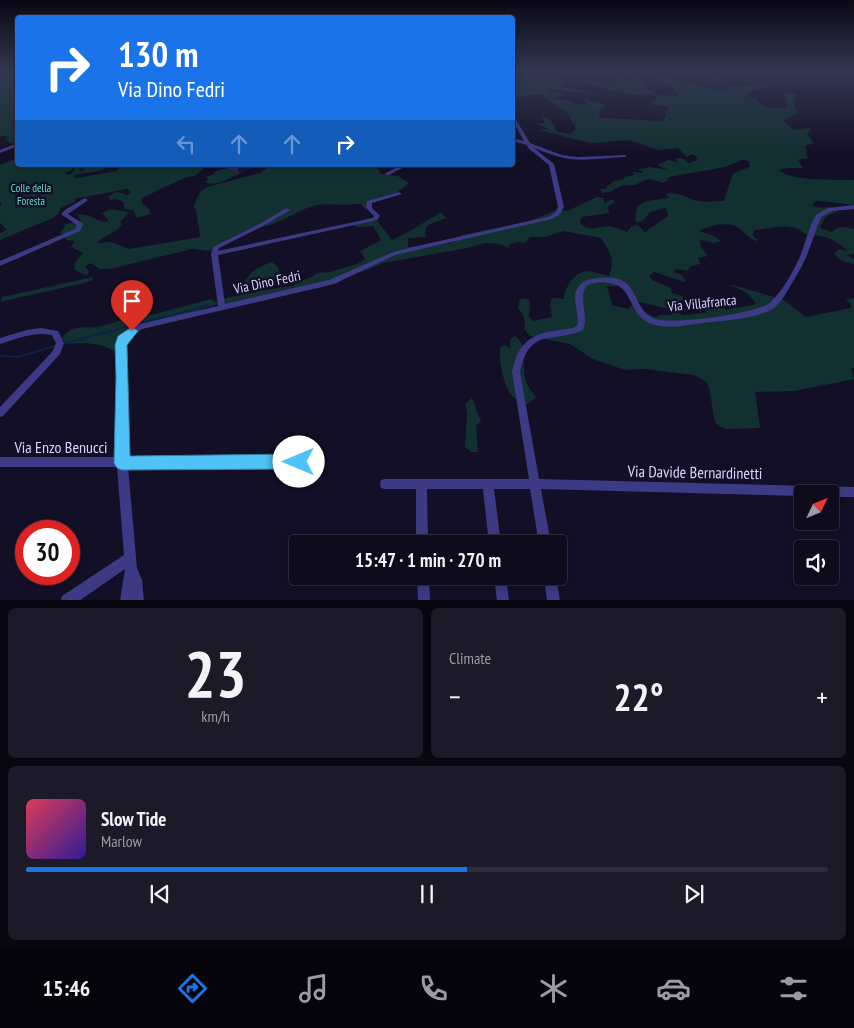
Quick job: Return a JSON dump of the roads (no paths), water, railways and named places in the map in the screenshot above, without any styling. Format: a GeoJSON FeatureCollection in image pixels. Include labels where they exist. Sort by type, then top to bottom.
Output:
{"type":"FeatureCollection","features":[{"type":"Feature","properties":{"kind":"street"},"geometry":{"type":"LineString","coordinates":[[515,120],[527,142]]}},
{"type":"Feature","properties":{"kind":"street"},"geometry":{"type":"LineString","coordinates":[[515,140],[568,157],[626,156]]}},
{"type":"Feature","properties":{"kind":"street","name":"Via Dino Fedri"},"geometry":{"type":"LineString","coordinates":[[126,600],[130,564],[122,463],[122,339],[140,327],[331,282],[410,248],[550,218],[557,214],[561,206],[551,164],[530,147],[527,142]]}},
{"type":"Feature","properties":{"kind":"street"},"geometry":{"type":"LineString","coordinates":[[0,152],[15,145]]}},
{"type":"Feature","properties":{"kind":"street"},"geometry":{"type":"LineString","coordinates":[[387,174],[401,167]]}},
{"type":"Feature","properties":{"kind":"street"},"geometry":{"type":"LineString","coordinates":[[214,254],[375,220],[377,216],[368,208],[369,202],[398,194]]}},
{"type":"Feature","properties":{"kind":"street"},"geometry":{"type":"LineString","coordinates":[[0,264],[78,230],[80,224],[64,214],[86,200]]}},
{"type":"Feature","properties":{"kind":"street","name":"Via Villafranca"},"geometry":{"type":"LineString","coordinates":[[544,535],[516,372],[518,356],[531,342],[542,337],[555,332],[576,331],[580,328],[583,321],[579,302],[581,286],[593,280],[620,283],[628,289],[644,317],[653,321],[675,324],[728,318],[761,310],[770,307],[777,300],[800,264],[818,216],[824,210],[832,208],[854,207]]}},
{"type":"Feature","properties":{"kind":"street"},"geometry":{"type":"LineString","coordinates":[[222,307],[214,250],[220,244],[288,210]]}},
{"type":"Feature","properties":{"kind":"street"},"geometry":{"type":"LineString","coordinates":[[0,341],[43,330],[55,333],[59,338],[60,348],[0,413]]}},
{"type":"Feature","properties":{"kind":"street","name":"Via Enzo Benucci"},"geometry":{"type":"LineString","coordinates":[[0,462],[299,462]]}},
{"type":"Feature","properties":{"kind":"street","name":"Via Davide Bernardinetti"},"geometry":{"type":"LineString","coordinates":[[385,484],[535,484],[854,492]]}},
{"type":"Feature","properties":{"kind":"street"},"geometry":{"type":"LineString","coordinates":[[421,484],[422,535]]}},
{"type":"Feature","properties":{"kind":"street"},"geometry":{"type":"LineString","coordinates":[[488,484],[495,535]]}},
{"type":"Feature","properties":{"kind":"street"},"geometry":{"type":"LineString","coordinates":[[67,600],[130,564]]}},
{"type":"Feature","properties":{"kind":"street","name":"Via Dino Fedri"},"geometry":{"type":"LineString","coordinates":[[130,564],[136,580],[138,600]]}},
{"type":"Feature","properties":{"kind":"street"},"geometry":{"type":"LineString","coordinates":[[423,585],[424,600]]}},
{"type":"Feature","properties":{"kind":"street"},"geometry":{"type":"LineString","coordinates":[[501,585],[503,600]]}},
{"type":"Feature","properties":{"kind":"street"},"geometry":{"type":"LineString","coordinates":[[552,585],[554,600]]}},
{"type":"Feature","properties":{"kind":"waterway"},"geometry":{"type":"LineString","coordinates":[[62,344],[210,305]]}},
{"type":"Feature","properties":{"kind":"waterway"},"geometry":{"type":"LineString","coordinates":[[0,356],[18,357],[55,346]]}},
{"type":"Feature","properties":{"kind":"park label","name":"Colle della Foresta"},"geometry":{"type":"Point","coordinates":[31,194]}}]}
